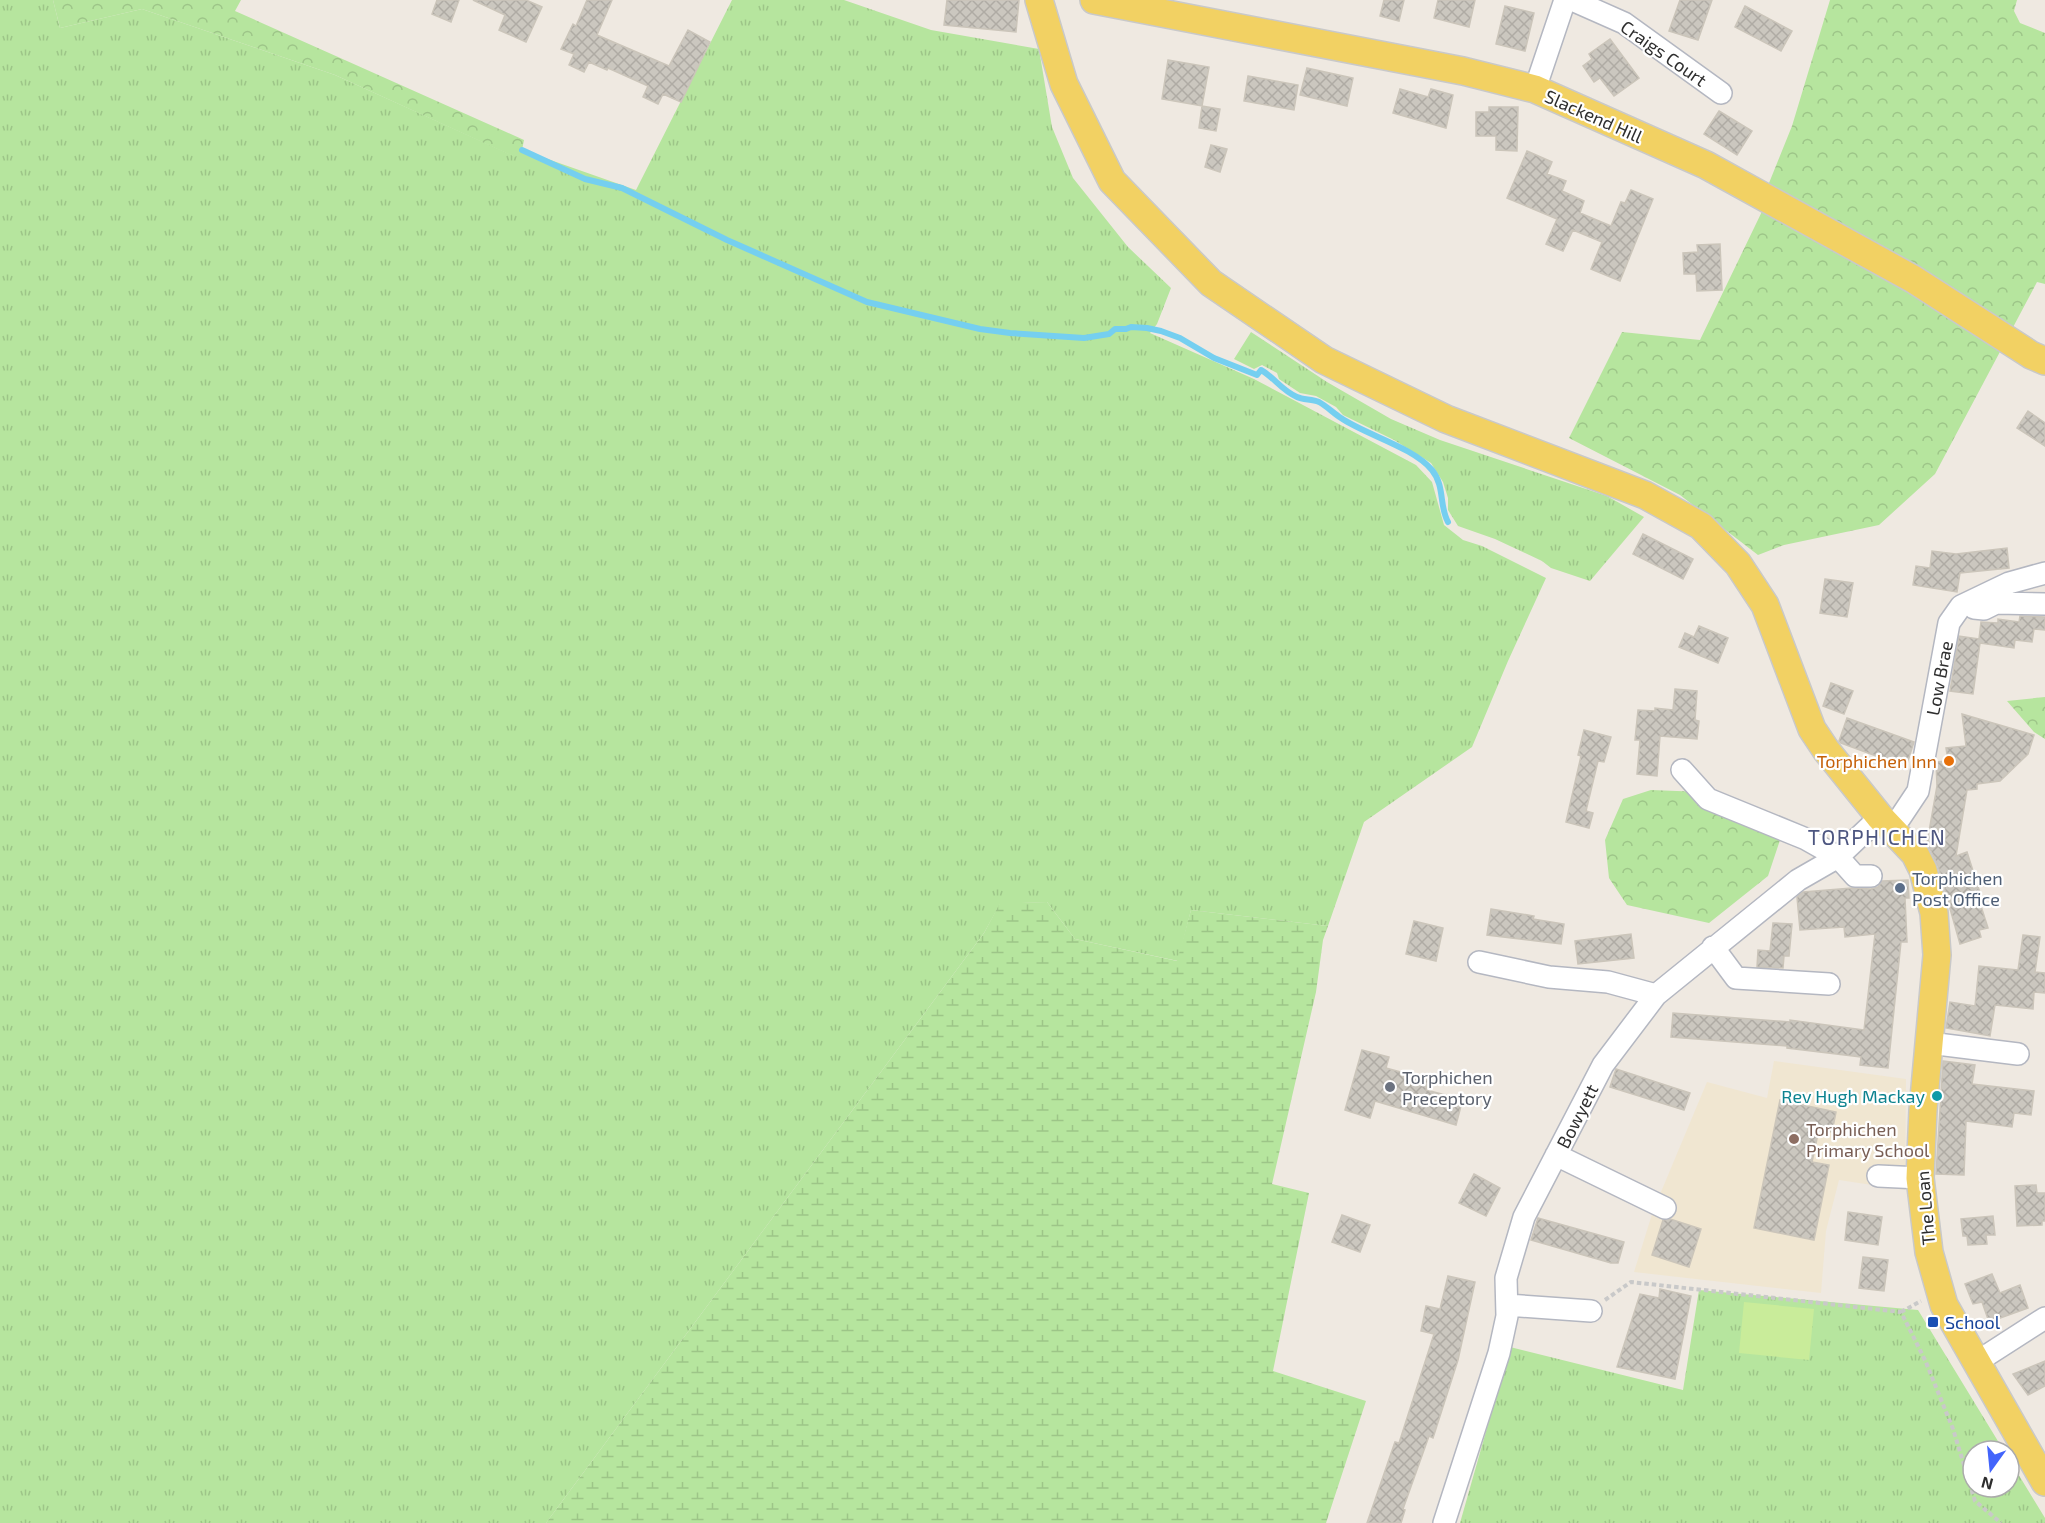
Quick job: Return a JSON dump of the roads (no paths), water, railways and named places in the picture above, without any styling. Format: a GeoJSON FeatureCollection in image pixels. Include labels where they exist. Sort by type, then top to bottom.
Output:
{"type":"FeatureCollection","features":[{"type":"Feature","properties":{"kind":"main road","name":"The Loan"},"geometry":{"type":"LineString","coordinates":[[1039,0],[1064,84],[1112,181],[1211,284],[1324,360],[1446,419],[1645,495],[1701,526],[1738,564],[1765,605],[1812,729],[1826,750],[1885,822],[1915,854],[1923,870],[1934,912],[1937,955],[1923,1110],[1920,1178],[1929,1252],[1944,1305],[1975,1363],[2045,1482]]}},
{"type":"Feature","properties":{"kind":"main road","name":"Slackend Hill"},"geometry":{"type":"LineString","coordinates":[[1094,0],[1463,71],[1534,89],[1706,165],[1912,279],[2031,355],[2045,361]]}},
{"type":"Feature","properties":{"kind":"street"},"geometry":{"type":"LineString","coordinates":[[1534,89],[1564,0]]}},
{"type":"Feature","properties":{"kind":"street","name":"Craigs Court"},"geometry":{"type":"LineString","coordinates":[[1572,0],[1624,23],[1721,93]]}},
{"type":"Feature","properties":{"kind":"street"},"geometry":{"type":"LineString","coordinates":[[1961,606],[2009,583],[2045,573]]}},
{"type":"Feature","properties":{"kind":"street"},"geometry":{"type":"LineString","coordinates":[[1961,606],[1984,609],[1996,603],[2045,604]]}},
{"type":"Feature","properties":{"kind":"street","name":"Low Brae"},"geometry":{"type":"LineString","coordinates":[[1885,822],[1900,818],[1918,791],[1949,623],[1961,606]]}},
{"type":"Feature","properties":{"kind":"street"},"geometry":{"type":"LineString","coordinates":[[1682,770],[1708,799],[1806,839],[1838,857],[1856,876],[1871,876]]}},
{"type":"Feature","properties":{"kind":"street","name":"Bowyett"},"geometry":{"type":"LineString","coordinates":[[1444,1523],[1499,1353],[1507,1316],[1506,1278],[1524,1217],[1603,1065],[1656,995],[1798,879],[1838,857],[1885,822]]}},
{"type":"Feature","properties":{"kind":"street"},"geometry":{"type":"LineString","coordinates":[[1713,947],[1736,978],[1829,984]]}},
{"type":"Feature","properties":{"kind":"street"},"geometry":{"type":"LineString","coordinates":[[1479,962],[1549,976],[1608,982],[1656,995]]}},
{"type":"Feature","properties":{"kind":"street"},"geometry":{"type":"LineString","coordinates":[[1929,1043],[2018,1054]]}},
{"type":"Feature","properties":{"kind":"street"},"geometry":{"type":"LineString","coordinates":[[1556,1155],[1665,1208]]}},
{"type":"Feature","properties":{"kind":"street"},"geometry":{"type":"LineString","coordinates":[[1878,1176],[1920,1178]]}},
{"type":"Feature","properties":{"kind":"street"},"geometry":{"type":"LineString","coordinates":[[1506,1305],[1591,1311]]}},
{"type":"Feature","properties":{"kind":"street"},"geometry":{"type":"LineString","coordinates":[[1975,1363],[2045,1318]]}},
{"type":"Feature","properties":{"kind":"waterway"},"geometry":{"type":"LineString","coordinates":[[522,150],[585,179],[622,188],[727,240],[867,302],[980,329],[1010,333],[1084,338],[1109,334],[1115,329],[1147,328],[1180,338],[1214,358],[1257,375],[1261,370],[1291,394],[1319,402],[1351,424],[1424,462],[1432,470],[1439,483],[1448,522]]}},
{"type":"Feature","properties":{"kind":"place","name":"Torphichen Inn"},"geometry":{"type":"Point","coordinates":[1949,761]}},
{"type":"Feature","properties":{"kind":"place","name":"Torphichen Post Office"},"geometry":{"type":"Point","coordinates":[1900,888]}},
{"type":"Feature","properties":{"kind":"place","name":"Torphichen Preceptory"},"geometry":{"type":"Point","coordinates":[1390,1087]}},
{"type":"Feature","properties":{"kind":"place","name":"Rev Hugh Mackay"},"geometry":{"type":"Point","coordinates":[1937,1096]}},
{"type":"Feature","properties":{"kind":"place","name":"Torphichen Primary School"},"geometry":{"type":"Point","coordinates":[1794,1139]}},
{"type":"Feature","properties":{"kind":"place","name":"School"},"geometry":{"type":"Point","coordinates":[1933,1322]}},
{"type":"Feature","properties":{"kind":"district","name":"TORPHICHEN"},"geometry":{"type":"Point","coordinates":[1877,836]}}]}
